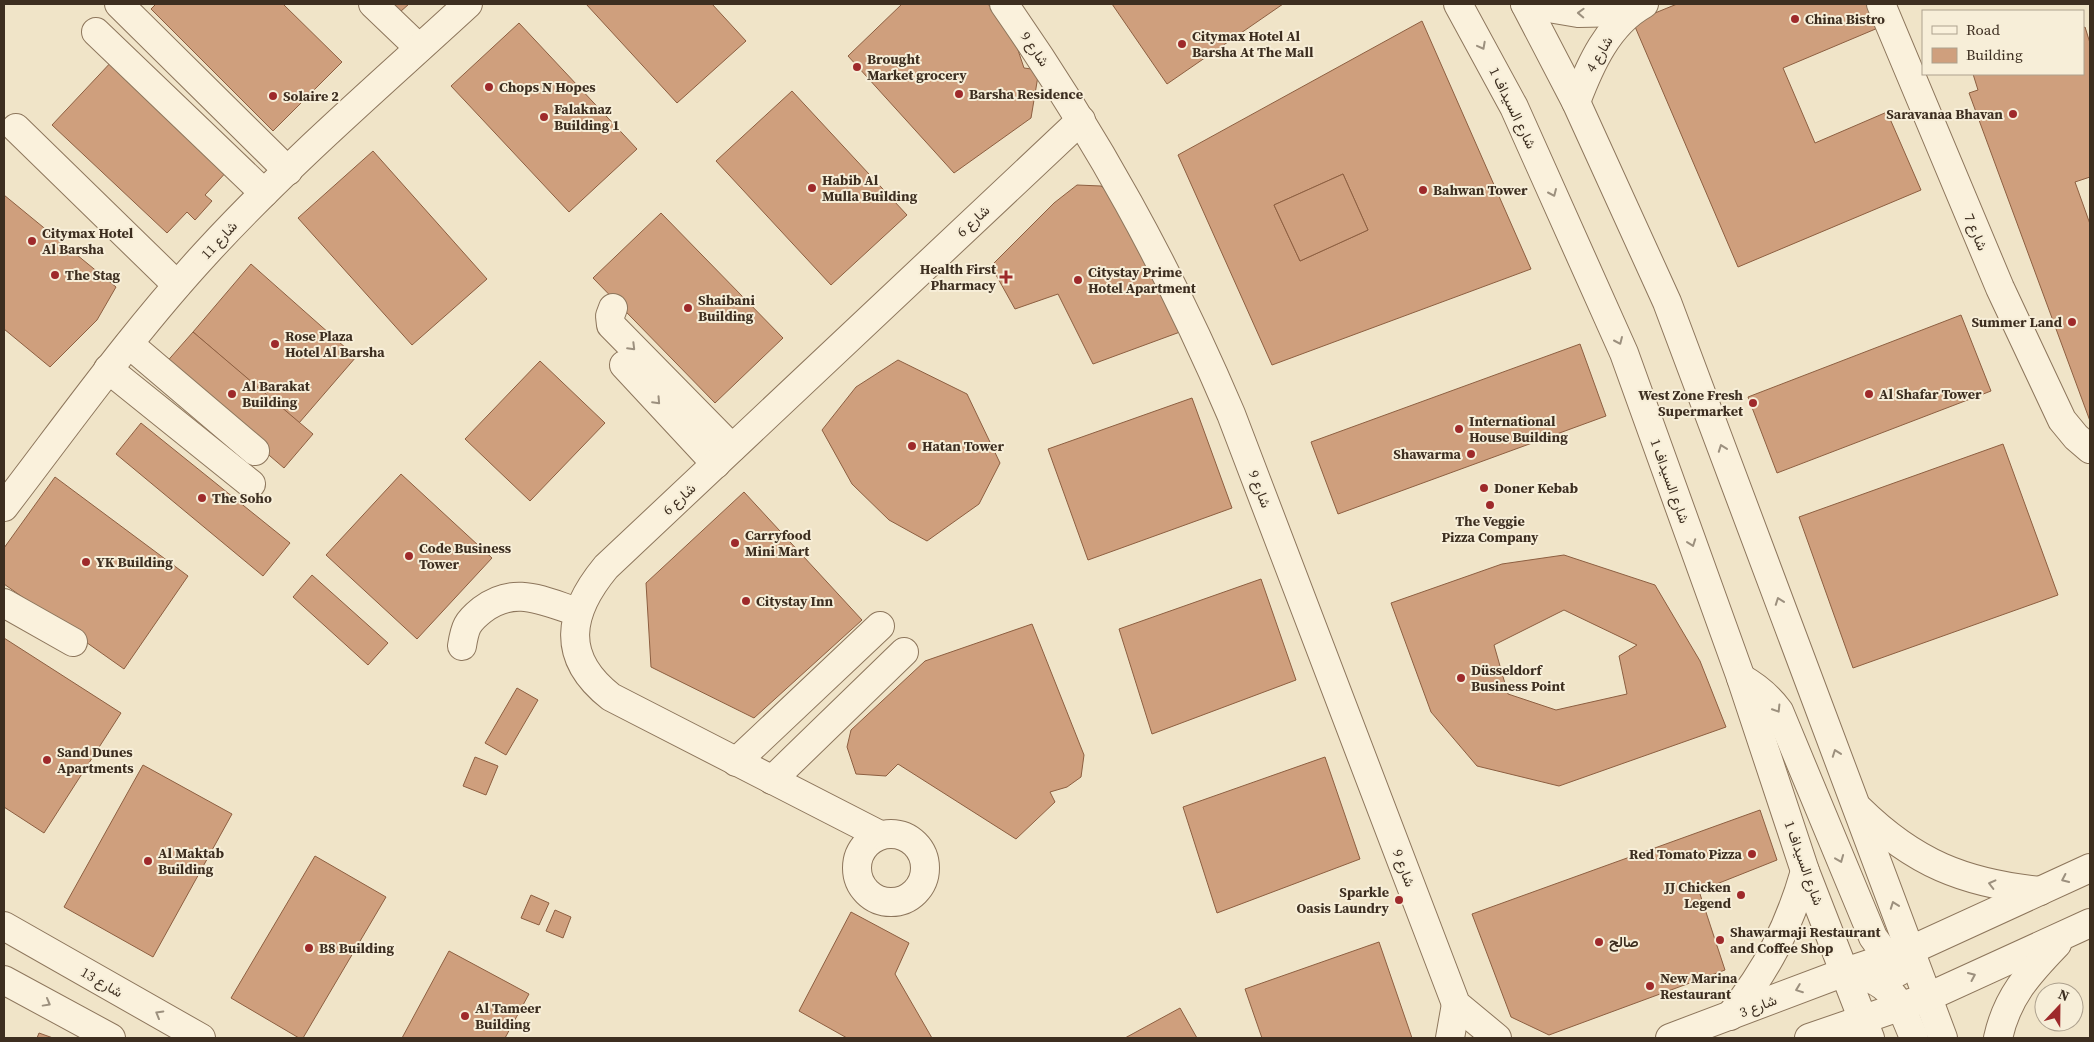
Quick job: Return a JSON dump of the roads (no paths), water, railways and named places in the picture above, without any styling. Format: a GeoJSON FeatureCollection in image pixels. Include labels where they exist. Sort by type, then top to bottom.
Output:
{"type":"FeatureCollection","features":[{"type":"Feature","properties":{"kind":"street"},"geometry":{"type":"LineString","coordinates":[[119,4],[288,170]]}},
{"type":"Feature","properties":{"kind":"street"},"geometry":{"type":"LineString","coordinates":[[373,4],[420,48]]}},
{"type":"Feature","properties":{"kind":"street","name":"شارع 11"},"geometry":{"type":"LineString","coordinates":[[4,507],[108,369],[177,285],[288,170],[468,4]]}},
{"type":"Feature","properties":{"kind":"street","name":"شارع 9"},"geometry":{"type":"LineString","coordinates":[[1004,4],[1081,120],[1124,191],[1199,338],[1232,414],[1456,1004]]}},
{"type":"Feature","properties":{"kind":"street","name":"شارع السيداف 1"},"geometry":{"type":"LineString","coordinates":[[1458,4],[1514,107],[1624,353],[1740,678],[1805,870],[1866,1029]]}},
{"type":"Feature","properties":{"kind":"street"},"geometry":{"type":"LineString","coordinates":[[1525,4],[1576,102],[1668,302],[1855,804],[1899,954],[1928,996],[1944,1038]]}},
{"type":"Feature","properties":{"kind":"street","name":"شارع 4"},"geometry":{"type":"LineString","coordinates":[[1525,4],[1578,13],[1637,8]]}},
{"type":"Feature","properties":{"kind":"street","name":"شارع 7"},"geometry":{"type":"LineString","coordinates":[[1882,4],[2000,288],[2062,420],[2076,437],[2090,449]]}},
{"type":"Feature","properties":{"kind":"street","name":"شارع 4"},"geometry":{"type":"LineString","coordinates":[[1576,102],[1585,77],[1612,31],[1637,8]]}},
{"type":"Feature","properties":{"kind":"street"},"geometry":{"type":"LineString","coordinates":[[96,32],[264,194]]}},
{"type":"Feature","properties":{"kind":"street","name":"شارع 6"},"geometry":{"type":"LineString","coordinates":[[880,835],[611,697],[595,684],[584,669],[577,650],[575,631],[578,612],[585,594],[606,567],[1081,120]]}},
{"type":"Feature","properties":{"kind":"street"},"geometry":{"type":"LineString","coordinates":[[16,128],[177,285]]}},
{"type":"Feature","properties":{"kind":"street"},"geometry":{"type":"LineString","coordinates":[[613,308],[610,316],[611,325],[724,456]]}},
{"type":"Feature","properties":{"kind":"street"},"geometry":{"type":"LineString","coordinates":[[129,344],[254,451]]}},
{"type":"Feature","properties":{"kind":"street"},"geometry":{"type":"LineString","coordinates":[[624,365],[724,456]]}},
{"type":"Feature","properties":{"kind":"street"},"geometry":{"type":"LineString","coordinates":[[108,369],[251,484]]}},
{"type":"Feature","properties":{"kind":"street"},"geometry":{"type":"LineString","coordinates":[[462,646],[465,630],[472,618],[494,601],[504,598],[525,597],[578,612]]}},
{"type":"Feature","properties":{"kind":"street"},"geometry":{"type":"LineString","coordinates":[[4,603],[73,642]]}},
{"type":"Feature","properties":{"kind":"street"},"geometry":{"type":"LineString","coordinates":[[736,762],[880,626]]}},
{"type":"Feature","properties":{"kind":"street"},"geometry":{"type":"LineString","coordinates":[[772,780],[904,652]]}},
{"type":"Feature","properties":{"kind":"street"},"geometry":{"type":"LineString","coordinates":[[1740,678],[1755,686],[1779,711],[1873,937],[1899,954]]}},
{"type":"Feature","properties":{"kind":"street"},"geometry":{"type":"LineString","coordinates":[[1855,804],[1878,828],[1905,848],[1934,865],[1986,883],[2040,891]]}},
{"type":"Feature","properties":{"kind":"street"},"geometry":{"type":"LineString","coordinates":[[1845,972],[1899,954],[2090,868]]}},
{"type":"Feature","properties":{"kind":"street"},"geometry":{"type":"LineString","coordinates":[[1730,1016],[1765,969],[1779,943],[1790,920],[1805,870]]}},
{"type":"Feature","properties":{"kind":"street","name":"شارع 13"},"geometry":{"type":"LineString","coordinates":[[4,926],[201,1038]]}},
{"type":"Feature","properties":{"kind":"street"},"geometry":{"type":"LineString","coordinates":[[1809,1038],[1866,1029],[1901,1006],[1928,996],[2079,928]]}},
{"type":"Feature","properties":{"kind":"street"},"geometry":{"type":"LineString","coordinates":[[1998,1038],[2001,1022],[2012,997],[2028,974],[2079,928]]}},
{"type":"Feature","properties":{"kind":"street"},"geometry":{"type":"LineString","coordinates":[[1845,972],[1872,978],[1893,995],[1901,1006],[1914,1038]]}},
{"type":"Feature","properties":{"kind":"street","name":"شارع 3"},"geometry":{"type":"LineString","coordinates":[[1670,1038],[1845,972]]}},
{"type":"Feature","properties":{"kind":"street"},"geometry":{"type":"LineString","coordinates":[[4,980],[111,1038]]}},
{"type":"Feature","properties":{"kind":"street"},"geometry":{"type":"LineString","coordinates":[[1450,1038],[1456,1004],[1497,1038]]}},
{"type":"Feature","properties":{"kind":"place","name":"China Bistro"},"geometry":{"type":"Point","coordinates":[1795,19]}},
{"type":"Feature","properties":{"kind":"place","name":"Citymax Hotel Al Barsha At The Mall"},"geometry":{"type":"Point","coordinates":[1182,44]}},
{"type":"Feature","properties":{"kind":"place","name":"Brought Market grocery"},"geometry":{"type":"Point","coordinates":[857,67]}},
{"type":"Feature","properties":{"kind":"place","name":"Chops N Hopes"},"geometry":{"type":"Point","coordinates":[489,87]}},
{"type":"Feature","properties":{"kind":"place","name":"Barsha Residence"},"geometry":{"type":"Point","coordinates":[959,94]}},
{"type":"Feature","properties":{"kind":"place","name":"Solaire 2"},"geometry":{"type":"Point","coordinates":[273,96]}},
{"type":"Feature","properties":{"kind":"place","name":"Saravanaa Bhavan"},"geometry":{"type":"Point","coordinates":[2013,114]}},
{"type":"Feature","properties":{"kind":"place","name":"Falaknaz Building 1"},"geometry":{"type":"Point","coordinates":[544,117]}},
{"type":"Feature","properties":{"kind":"place","name":"Habib Al Mulla Building"},"geometry":{"type":"Point","coordinates":[812,188]}},
{"type":"Feature","properties":{"kind":"place","name":"Bahwan Tower"},"geometry":{"type":"Point","coordinates":[1423,190]}},
{"type":"Feature","properties":{"kind":"place","name":"Citymax Hotel Al Barsha"},"geometry":{"type":"Point","coordinates":[32,241]}},
{"type":"Feature","properties":{"kind":"place","name":"The Stag"},"geometry":{"type":"Point","coordinates":[55,275]}},
{"type":"Feature","properties":{"kind":"place","name":"Health First Pharmacy"},"geometry":{"type":"Point","coordinates":[1006,277]}},
{"type":"Feature","properties":{"kind":"place","name":"Citystay Prime Hotel Apartment"},"geometry":{"type":"Point","coordinates":[1078,280]}},
{"type":"Feature","properties":{"kind":"place","name":"Shaibani Building"},"geometry":{"type":"Point","coordinates":[688,308]}},
{"type":"Feature","properties":{"kind":"place","name":"Summer Land"},"geometry":{"type":"Point","coordinates":[2072,322]}},
{"type":"Feature","properties":{"kind":"place","name":"Rose Plaza Hotel Al Barsha"},"geometry":{"type":"Point","coordinates":[275,344]}},
{"type":"Feature","properties":{"kind":"place","name":"Al Barakat Building"},"geometry":{"type":"Point","coordinates":[232,394]}},
{"type":"Feature","properties":{"kind":"place","name":"Al Shafar Tower"},"geometry":{"type":"Point","coordinates":[1869,394]}},
{"type":"Feature","properties":{"kind":"place","name":"West Zone Fresh Supermarket"},"geometry":{"type":"Point","coordinates":[1753,403]}},
{"type":"Feature","properties":{"kind":"place","name":"International House Building"},"geometry":{"type":"Point","coordinates":[1459,429]}},
{"type":"Feature","properties":{"kind":"place","name":"Hatan Tower"},"geometry":{"type":"Point","coordinates":[912,446]}},
{"type":"Feature","properties":{"kind":"place","name":"Shawarma"},"geometry":{"type":"Point","coordinates":[1471,454]}},
{"type":"Feature","properties":{"kind":"place","name":"Doner Kebab"},"geometry":{"type":"Point","coordinates":[1484,488]}},
{"type":"Feature","properties":{"kind":"place","name":"The Soho"},"geometry":{"type":"Point","coordinates":[202,498]}},
{"type":"Feature","properties":{"kind":"place","name":"The Veggie Pizza Company"},"geometry":{"type":"Point","coordinates":[1490,505]}},
{"type":"Feature","properties":{"kind":"place","name":"Carryfood Mini Mart"},"geometry":{"type":"Point","coordinates":[735,543]}},
{"type":"Feature","properties":{"kind":"place","name":"Code Business Tower"},"geometry":{"type":"Point","coordinates":[409,556]}},
{"type":"Feature","properties":{"kind":"place","name":"YK Building"},"geometry":{"type":"Point","coordinates":[86,562]}},
{"type":"Feature","properties":{"kind":"place","name":"Citystay Inn"},"geometry":{"type":"Point","coordinates":[746,601]}},
{"type":"Feature","properties":{"kind":"place","name":"Düsseldorf Business Point"},"geometry":{"type":"Point","coordinates":[1461,678]}},
{"type":"Feature","properties":{"kind":"place","name":"Sand Dunes Apartments"},"geometry":{"type":"Point","coordinates":[47,760]}},
{"type":"Feature","properties":{"kind":"place","name":"Red Tomato Pizza"},"geometry":{"type":"Point","coordinates":[1752,854]}},
{"type":"Feature","properties":{"kind":"place","name":"Al Maktab Building"},"geometry":{"type":"Point","coordinates":[148,861]}},
{"type":"Feature","properties":{"kind":"place","name":"JJ Chicken Legend"},"geometry":{"type":"Point","coordinates":[1741,895]}},
{"type":"Feature","properties":{"kind":"place","name":"Sparkle Oasis Laundry"},"geometry":{"type":"Point","coordinates":[1399,900]}},
{"type":"Feature","properties":{"kind":"place","name":"Shawarmaji Restaurant and Coffee Shop"},"geometry":{"type":"Point","coordinates":[1720,940]}},
{"type":"Feature","properties":{"kind":"place","name":"صالح"},"geometry":{"type":"Point","coordinates":[1599,942]}},
{"type":"Feature","properties":{"kind":"place","name":"B8 Building"},"geometry":{"type":"Point","coordinates":[309,948]}},
{"type":"Feature","properties":{"kind":"place","name":"New Marina Restaurant"},"geometry":{"type":"Point","coordinates":[1650,986]}},
{"type":"Feature","properties":{"kind":"place","name":"Al Tameer Building"},"geometry":{"type":"Point","coordinates":[465,1016]}}]}
